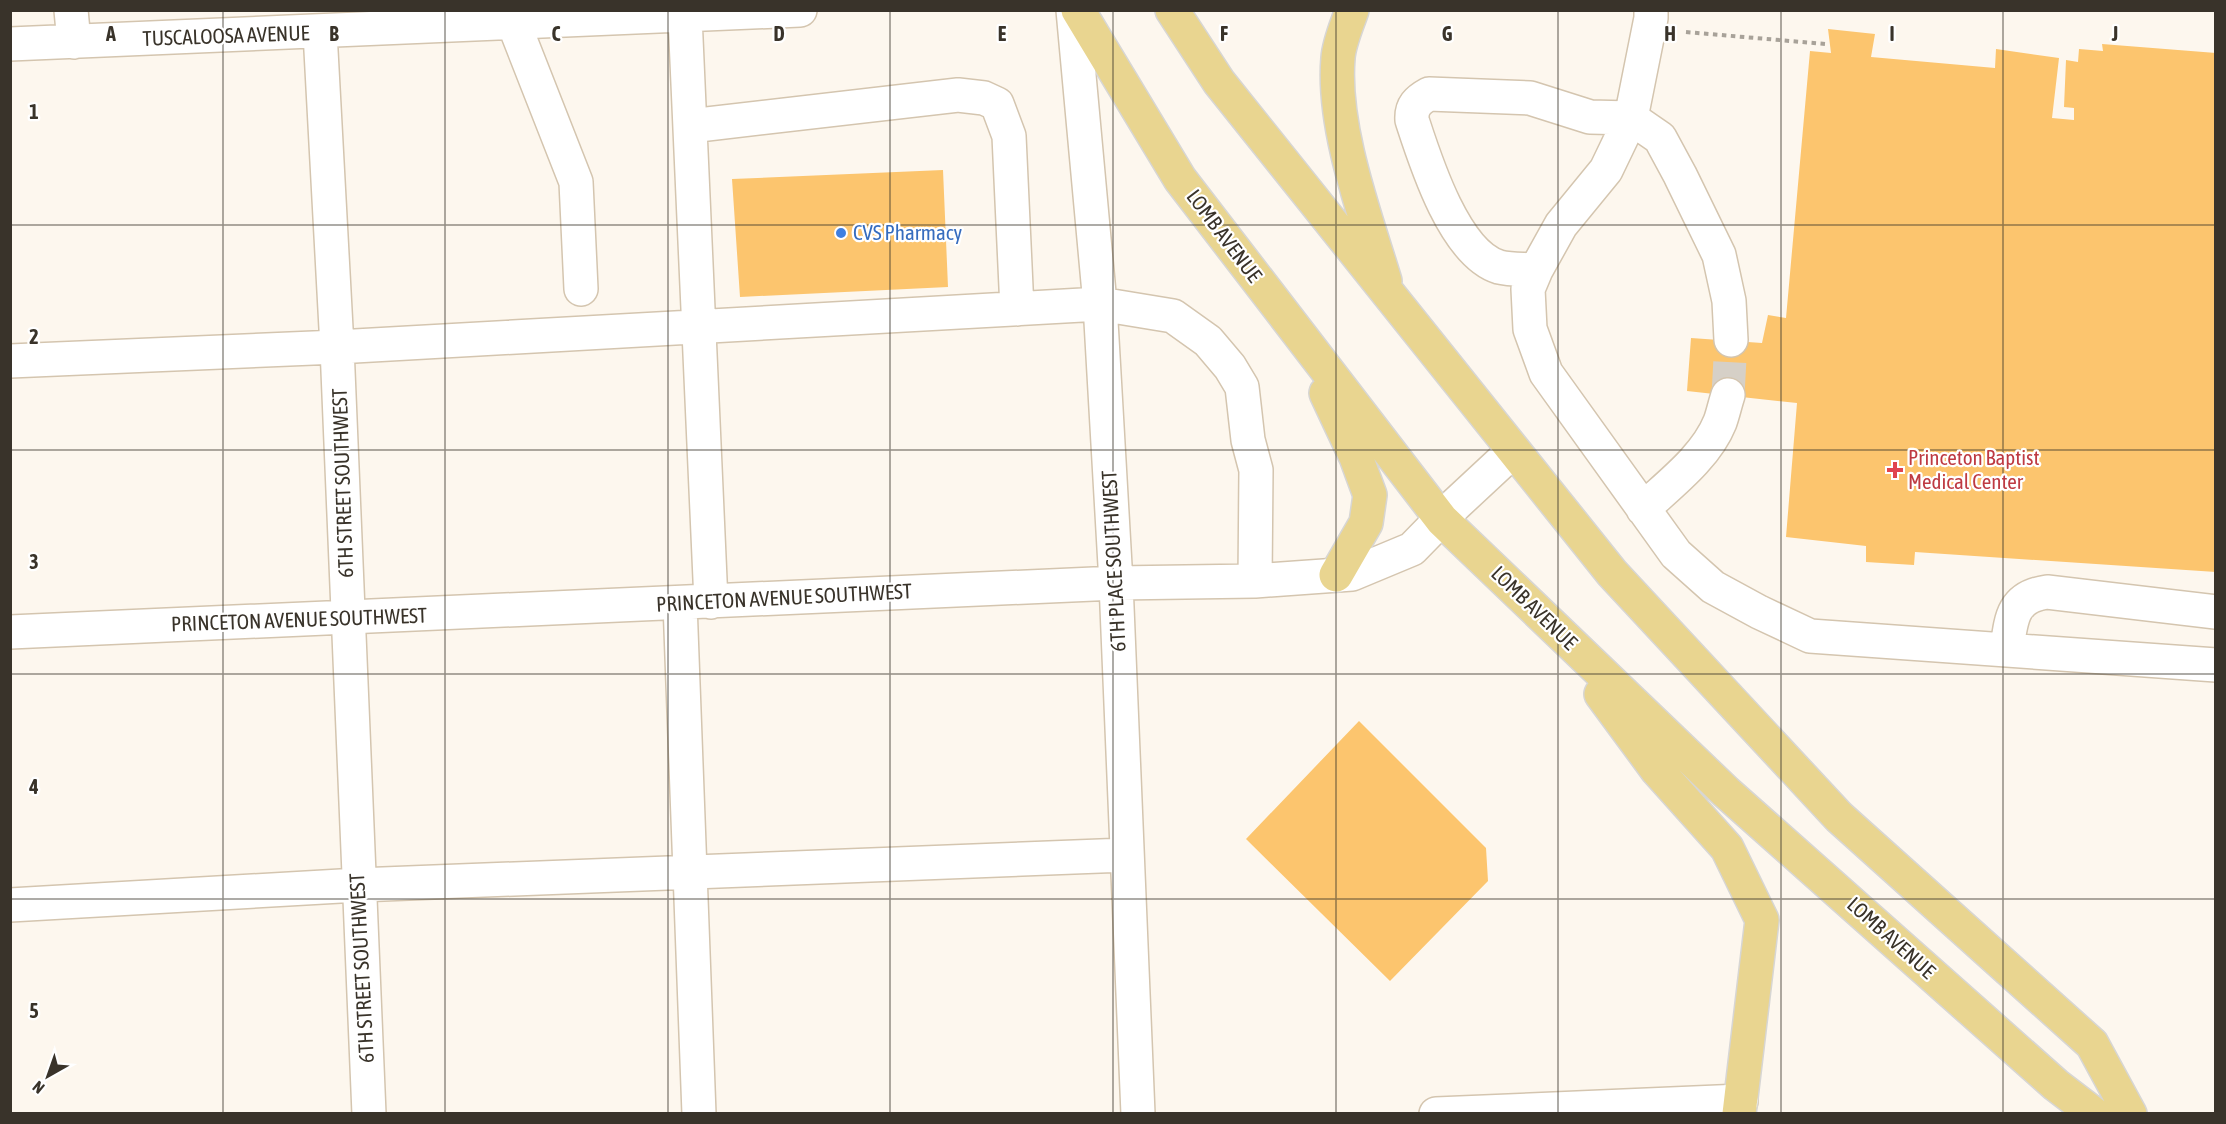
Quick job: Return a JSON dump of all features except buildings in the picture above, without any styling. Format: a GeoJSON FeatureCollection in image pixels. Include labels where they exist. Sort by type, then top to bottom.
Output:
{"type":"FeatureCollection","features":[{"type":"Feature","properties":{"kind":"main road","name":"LOMB AVENUE"},"geometry":{"type":"LineString","coordinates":[[1078,10],[1180,179],[1442,520],[1726,792],[2056,1085],[2094,1113]]}},
{"type":"Feature","properties":{"kind":"main road"},"geometry":{"type":"LineString","coordinates":[[1172,10],[1219,82],[1612,573],[1839,817],[2092,1044],[2130,1113]]}},
{"type":"Feature","properties":{"kind":"main road"},"geometry":{"type":"LineString","coordinates":[[1352,10],[1338,57],[1338,98],[1351,167],[1390,297]]}},
{"type":"Feature","properties":{"kind":"main road"},"geometry":{"type":"LineString","coordinates":[[1284,315],[1330,399],[1370,495],[1366,523],[1336,575]]}},
{"type":"Feature","properties":{"kind":"main road"},"geometry":{"type":"LineString","coordinates":[[1547,620],[1657,770],[1727,848],[1762,920],[1740,1107]]}},
{"type":"Feature","properties":{"kind":"street","name":"TUSCALOOSA AVENUE"},"geometry":{"type":"LineString","coordinates":[[10,44],[72,26],[320,32],[514,24],[623,14],[685,16],[800,10]]}},
{"type":"Feature","properties":{"kind":"street","name":"6TH PLACE SOUTHWEST"},"geometry":{"type":"LineString","coordinates":[[1073,10],[1100,304],[1116,583],[1138,1113]]}},
{"type":"Feature","properties":{"kind":"street"},"geometry":{"type":"LineString","coordinates":[[1651,10],[1631,118],[1606,170],[1561,225],[1528,289],[1530,329],[1546,373],[1676,554],[1713,587],[1810,636],[2216,665]]}},
{"type":"Feature","properties":{"kind":"street"},"geometry":{"type":"LineString","coordinates":[[685,16],[698,327],[696,603],[690,872],[699,1113]]}},
{"type":"Feature","properties":{"kind":"street"},"geometry":{"type":"LineString","coordinates":[[514,24],[576,182],[581,289]]}},
{"type":"Feature","properties":{"kind":"street","name":"6TH STREET SOUTHWEST"},"geometry":{"type":"LineString","coordinates":[[320,32],[337,347],[369,1113]]}},
{"type":"Feature","properties":{"kind":"street"},"geometry":{"type":"LineString","coordinates":[[690,126],[958,94],[984,98],[997,104],[1009,136],[1017,309]]}},
{"type":"Feature","properties":{"kind":"street"},"geometry":{"type":"LineString","coordinates":[[1536,270],[1497,267],[1480,255],[1457,230],[1431,178],[1412,120],[1411,112],[1415,105],[1429,94],[1530,98],[1590,117],[1631,118],[1660,138],[1719,255],[1729,301],[1731,340]]}},
{"type":"Feature","properties":{"kind":"street"},"geometry":{"type":"LineString","coordinates":[[10,361],[337,347],[1100,304],[1173,316],[1208,341],[1230,367],[1242,387],[1248,440],[1256,470],[1255,581]]}},
{"type":"Feature","properties":{"kind":"street"},"geometry":{"type":"LineString","coordinates":[[1643,509],[1682,473],[1708,443],[1719,423],[1728,395]]}},
{"type":"Feature","properties":{"kind":"street","name":"PRINCETON AVENUE SOUTHWEST"},"geometry":{"type":"LineString","coordinates":[[10,632],[1116,583],[1255,581],[1352,574],[1412,549],[1513,451]]}},
{"type":"Feature","properties":{"kind":"street"},"geometry":{"type":"LineString","coordinates":[[2007,649],[2011,619],[2015,610],[2029,598],[2047,592],[2216,612]]}},
{"type":"Feature","properties":{"kind":"street"},"geometry":{"type":"LineString","coordinates":[[10,906],[358,885],[1126,855]]}},
{"type":"Feature","properties":{"kind":"street"},"geometry":{"type":"LineString","coordinates":[[1436,1113],[1740,1107]]}},
{"type":"Feature","properties":{"kind":"path"},"geometry":{"type":"LineString","coordinates":[[1686,32],[1825,44]]}},
{"type":"Feature","properties":{"kind":"tunnel"},"geometry":{"type":"LineString","coordinates":[[1728,395],[1731,340]]}},
{"type":"Feature","properties":{"kind":"place","name":"CVS Pharmacy"},"geometry":{"type":"Point","coordinates":[841,233]}},
{"type":"Feature","properties":{"kind":"place","name":"Princeton Baptist Medical Center"},"geometry":{"type":"Point","coordinates":[1895,470]}}]}
